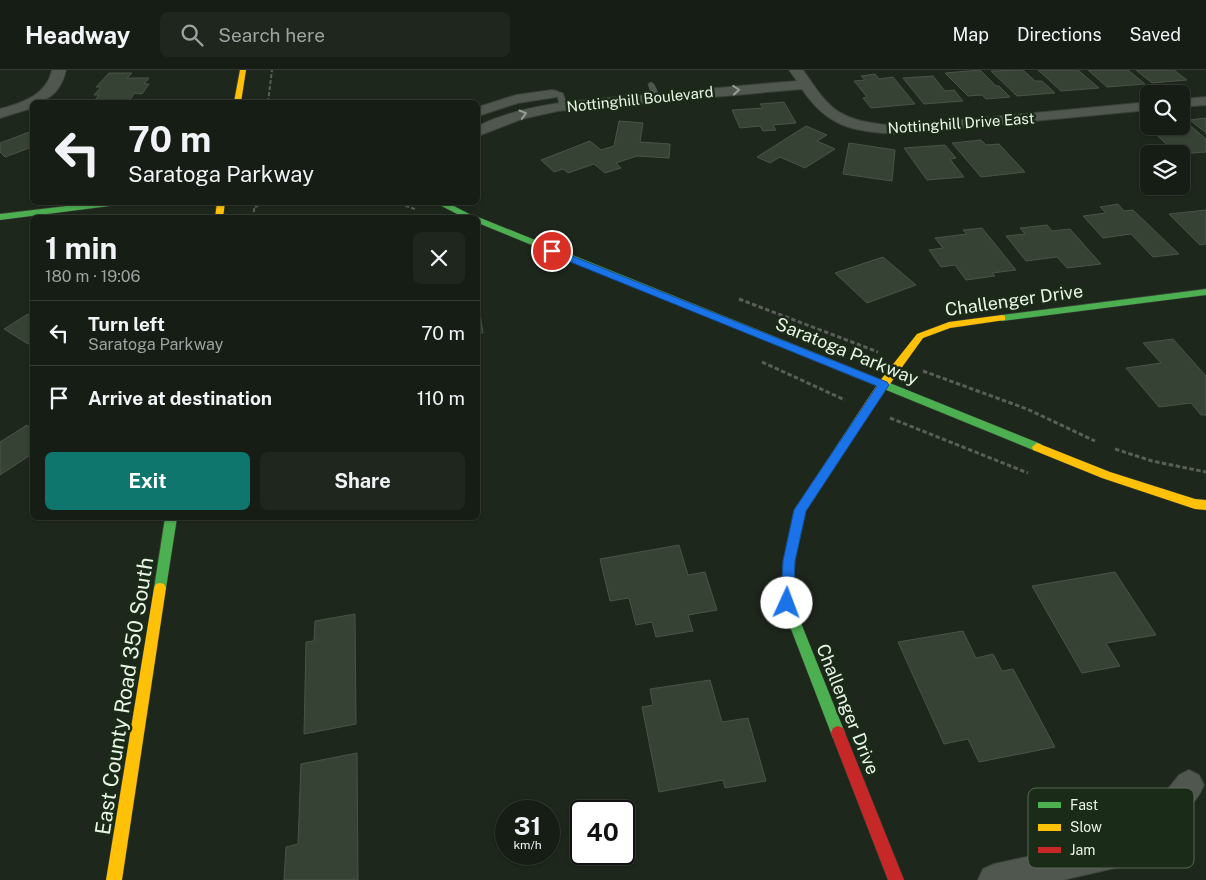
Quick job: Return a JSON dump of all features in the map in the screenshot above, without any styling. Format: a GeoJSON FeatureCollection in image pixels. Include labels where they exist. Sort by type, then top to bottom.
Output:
{"type":"FeatureCollection","features":[{"type":"Feature","properties":{"kind":"street"},"geometry":{"type":"LineString","coordinates":[[33,100],[48,92],[54,85],[60,70]]}},
{"type":"Feature","properties":{"kind":"street"},"geometry":{"type":"LineString","coordinates":[[237,100],[242,70]]}},
{"type":"Feature","properties":{"kind":"street","name":"Nottinghill Drive East"},"geometry":{"type":"LineString","coordinates":[[793,70],[822,106],[832,114],[846,121],[879,129],[897,130],[1140,107]]}},
{"type":"Feature","properties":{"kind":"street","name":"Nottinghill Boulevard"},"geometry":{"type":"LineString","coordinates":[[480,131],[495,122],[539,110],[564,107],[649,89],[670,82]]}},
{"type":"Feature","properties":{"kind":"street","name":"Nottinghill Boulevard"},"geometry":{"type":"LineString","coordinates":[[649,89],[806,84]]}},
{"type":"Feature","properties":{"kind":"street","name":"Nottinghill Boulevard"},"geometry":{"type":"LineString","coordinates":[[480,111],[516,99],[623,87]]}},
{"type":"Feature","properties":{"kind":"street"},"geometry":{"type":"LineString","coordinates":[[1190,102],[1206,101]]}},
{"type":"Feature","properties":{"kind":"street"},"geometry":{"type":"LineString","coordinates":[[0,114],[30,102]]}},
{"type":"Feature","properties":{"kind":"street"},"geometry":{"type":"LineString","coordinates":[[0,217],[100,205]]}},
{"type":"Feature","properties":{"kind":"street"},"geometry":{"type":"LineString","coordinates":[[445,205],[466,215]]}},
{"type":"Feature","properties":{"kind":"street","name":"Saratoga Parkway"},"geometry":{"type":"LineString","coordinates":[[480,221],[1106,475],[1195,504],[1206,505]]}},
{"type":"Feature","properties":{"kind":"street","name":"Challenger Drive"},"geometry":{"type":"LineString","coordinates":[[896,880],[787,603],[789,561],[800,510],[884,385],[920,336],[949,325],[1206,292]]}},
{"type":"Feature","properties":{"kind":"street","name":"East County Road 350 South"},"geometry":{"type":"LineString","coordinates":[[114,880],[171,520]]}},
{"type":"Feature","properties":{"kind":"street"},"geometry":{"type":"LineString","coordinates":[[994,880],[1046,868]]}},
{"type":"Feature","properties":{"kind":"lane"},"geometry":{"type":"LineString","coordinates":[[559,93],[564,107]]}},
{"type":"Feature","properties":{"kind":"path"},"geometry":{"type":"LineString","coordinates":[[268,100],[272,70]]}},
{"type":"Feature","properties":{"kind":"path"},"geometry":{"type":"LineString","coordinates":[[253,215],[254,205]]}},
{"type":"Feature","properties":{"kind":"path"},"geometry":{"type":"LineString","coordinates":[[254,208],[260,205]]}},
{"type":"Feature","properties":{"kind":"path"},"geometry":{"type":"LineString","coordinates":[[730,296],[861,344],[900,362],[1027,409],[1096,441]]}},
{"type":"Feature","properties":{"kind":"path"},"geometry":{"type":"LineString","coordinates":[[1112,448],[1152,461],[1206,472]]}},
{"type":"Feature","properties":{"kind":"building"},"geometry":{"type":"Polygon","coordinates":[[[980,70],[1010,97],[986,99],[982,95],[968,96],[945,73],[980,70]]]}},
{"type":"Feature","properties":{"kind":"building"},"geometry":{"type":"Polygon","coordinates":[[[1023,70],[1035,81],[1042,81],[1055,93],[1017,96],[991,71],[1023,70]]]}},
{"type":"Feature","properties":{"kind":"building"},"geometry":{"type":"Polygon","coordinates":[[[1038,70],[1078,70],[1099,88],[1061,91],[1038,70]]]}},
{"type":"Feature","properties":{"kind":"building"},"geometry":{"type":"Polygon","coordinates":[[[1088,70],[1128,70],[1145,84],[1107,87],[1088,70]]]}},
{"type":"Feature","properties":{"kind":"building"},"geometry":{"type":"Polygon","coordinates":[[[1136,70],[1174,70],[1187,80],[1152,83],[1136,70]]]}},
{"type":"Feature","properties":{"kind":"building"},"geometry":{"type":"Polygon","coordinates":[[[109,73],[132,73],[127,78],[149,78],[144,84],[149,84],[142,94],[135,93],[130,100],[95,100],[99,95],[94,95],[101,87],[96,87],[109,73]]]}},
{"type":"Feature","properties":{"kind":"building"},"geometry":{"type":"Polygon","coordinates":[[[875,74],[879,79],[893,77],[915,104],[871,108],[863,98],[867,97],[854,81],[865,80],[861,76],[875,74]]]}},
{"type":"Feature","properties":{"kind":"building"},"geometry":{"type":"Polygon","coordinates":[[[933,76],[945,91],[954,90],[963,101],[924,104],[903,78],[933,76]]]}},
{"type":"Feature","properties":{"kind":"building"},"geometry":{"type":"Polygon","coordinates":[[[784,102],[796,123],[773,125],[776,130],[763,131],[760,126],[740,128],[732,110],[763,108],[760,104],[784,102]]]}},
{"type":"Feature","properties":{"kind":"building"},"geometry":{"type":"Polygon","coordinates":[[[1206,118],[1206,133],[1190,120],[1206,118]]]}},
{"type":"Feature","properties":{"kind":"building"},"geometry":{"type":"Polygon","coordinates":[[[619,121],[643,123],[640,142],[670,144],[669,158],[637,156],[616,163],[621,168],[605,173],[594,164],[568,173],[563,169],[554,172],[541,160],[590,141],[601,150],[614,146],[619,121]]]}},
{"type":"Feature","properties":{"kind":"building"},"geometry":{"type":"Polygon","coordinates":[[[806,126],[827,135],[817,141],[835,149],[805,168],[780,157],[770,163],[757,157],[806,126]]]}},
{"type":"Feature","properties":{"kind":"building"},"geometry":{"type":"Polygon","coordinates":[[[1190,127],[1192,127],[1206,139],[1206,152],[1190,153],[1190,145],[1167,145],[1157,135],[1190,135],[1190,127]]]}},
{"type":"Feature","properties":{"kind":"building"},"geometry":{"type":"Polygon","coordinates":[[[30,132],[30,148],[5,157],[0,152],[0,143],[30,132]]]}},
{"type":"Feature","properties":{"kind":"building"},"geometry":{"type":"Polygon","coordinates":[[[981,140],[986,145],[999,144],[1025,172],[981,177],[952,143],[981,140]]]}},
{"type":"Feature","properties":{"kind":"building"},"geometry":{"type":"Polygon","coordinates":[[[849,143],[895,150],[892,181],[843,174],[849,143]]]}},
{"type":"Feature","properties":{"kind":"building"},"geometry":{"type":"Polygon","coordinates":[[[945,145],[956,158],[950,159],[964,177],[927,180],[904,148],[945,145]]]}},
{"type":"Feature","properties":{"kind":"building"},"geometry":{"type":"Polygon","coordinates":[[[1118,204],[1124,211],[1133,210],[1179,254],[1153,257],[1131,234],[1103,238],[1083,216],[1106,213],[1100,207],[1118,204]]]}},
{"type":"Feature","properties":{"kind":"building"},"geometry":{"type":"Polygon","coordinates":[[[1206,210],[1206,244],[1200,245],[1169,214],[1206,210]]]}},
{"type":"Feature","properties":{"kind":"building"},"geometry":{"type":"Polygon","coordinates":[[[1047,225],[1052,231],[1070,229],[1101,264],[1067,268],[1057,257],[1026,261],[1006,236],[1025,234],[1020,228],[1047,225]]]}},
{"type":"Feature","properties":{"kind":"building"},"geometry":{"type":"Polygon","coordinates":[[[982,228],[1016,270],[992,273],[995,276],[966,280],[955,265],[941,267],[929,250],[943,248],[935,238],[967,234],[963,230],[982,228]]]}},
{"type":"Feature","properties":{"kind":"building"},"geometry":{"type":"Polygon","coordinates":[[[883,257],[916,285],[867,303],[835,273],[883,257]]]}},
{"type":"Feature","properties":{"kind":"building"},"geometry":{"type":"Polygon","coordinates":[[[480,313],[483,333],[480,333],[480,313]]]}},
{"type":"Feature","properties":{"kind":"building"},"geometry":{"type":"Polygon","coordinates":[[[28,314],[30,316],[30,342],[28,344],[4,329],[28,314]]]}},
{"type":"Feature","properties":{"kind":"building"},"geometry":{"type":"Polygon","coordinates":[[[1173,339],[1206,376],[1206,415],[1201,415],[1191,403],[1159,407],[1126,368],[1161,363],[1143,343],[1173,339]]]}},
{"type":"Feature","properties":{"kind":"building"},"geometry":{"type":"Polygon","coordinates":[[[27,425],[30,428],[30,455],[0,475],[0,442],[27,425]]]}},
{"type":"Feature","properties":{"kind":"building"},"geometry":{"type":"Polygon","coordinates":[[[679,545],[688,575],[705,572],[717,610],[688,615],[693,631],[656,637],[652,622],[636,625],[629,598],[610,601],[600,559],[679,545]]]}},
{"type":"Feature","properties":{"kind":"building"},"geometry":{"type":"Polygon","coordinates":[[[1115,572],[1156,635],[1106,643],[1120,666],[1082,673],[1032,586],[1115,572]]]}},
{"type":"Feature","properties":{"kind":"building"},"geometry":{"type":"Polygon","coordinates":[[[355,614],[356,724],[304,734],[306,642],[314,641],[315,621],[355,614]]]}},
{"type":"Feature","properties":{"kind":"building"},"geometry":{"type":"Polygon","coordinates":[[[963,631],[976,658],[993,654],[1002,671],[1013,669],[1055,747],[979,762],[968,739],[944,744],[898,642],[963,631]]]}},
{"type":"Feature","properties":{"kind":"building"},"geometry":{"type":"Polygon","coordinates":[[[710,680],[722,722],[748,718],[766,781],[725,788],[723,780],[659,792],[642,707],[653,705],[650,689],[710,680]]]}},
{"type":"Feature","properties":{"kind":"building"},"geometry":{"type":"Polygon","coordinates":[[[357,753],[358,880],[284,880],[286,847],[298,844],[301,764],[357,753]]]}},
{"type":"Feature","properties":{"kind":"traffic: fast"},"geometry":{"type":"LineString","coordinates":[[0,217],[100,205]]}},
{"type":"Feature","properties":{"kind":"traffic: fast"},"geometry":{"type":"LineString","coordinates":[[445,205],[466,215]]}},
{"type":"Feature","properties":{"kind":"traffic: fast"},"geometry":{"type":"LineString","coordinates":[[480,221],[1037,447]]}},
{"type":"Feature","properties":{"kind":"traffic: fast"},"geometry":{"type":"LineString","coordinates":[[1002,318],[1206,292]]}},
{"type":"Feature","properties":{"kind":"traffic: fast"},"geometry":{"type":"LineString","coordinates":[[838,733],[787,603],[789,561],[800,510],[859,421]]}},
{"type":"Feature","properties":{"kind":"traffic: fast"},"geometry":{"type":"LineString","coordinates":[[160,588],[171,520]]}},
{"type":"Feature","properties":{"kind":"traffic: slow"},"geometry":{"type":"LineString","coordinates":[[237,100],[243,70]]}},
{"type":"Feature","properties":{"kind":"traffic: slow"},"geometry":{"type":"LineString","coordinates":[[219,215],[221,205]]}},
{"type":"Feature","properties":{"kind":"traffic: slow"},"geometry":{"type":"LineString","coordinates":[[859,421],[920,336],[949,325],[1002,318]]}},
{"type":"Feature","properties":{"kind":"traffic: slow"},"geometry":{"type":"LineString","coordinates":[[1037,447],[1106,475],[1195,504],[1206,505]]}},
{"type":"Feature","properties":{"kind":"traffic: slow"},"geometry":{"type":"LineString","coordinates":[[114,880],[160,588]]}},
{"type":"Feature","properties":{"kind":"traffic: jam"},"geometry":{"type":"LineString","coordinates":[[838,733],[896,880]]}},
{"type":"Feature","properties":{"kind":"route"},"geometry":{"type":"LineString","coordinates":[[552,251],[884,385],[800,510],[789,561],[787,603]]}}]}
